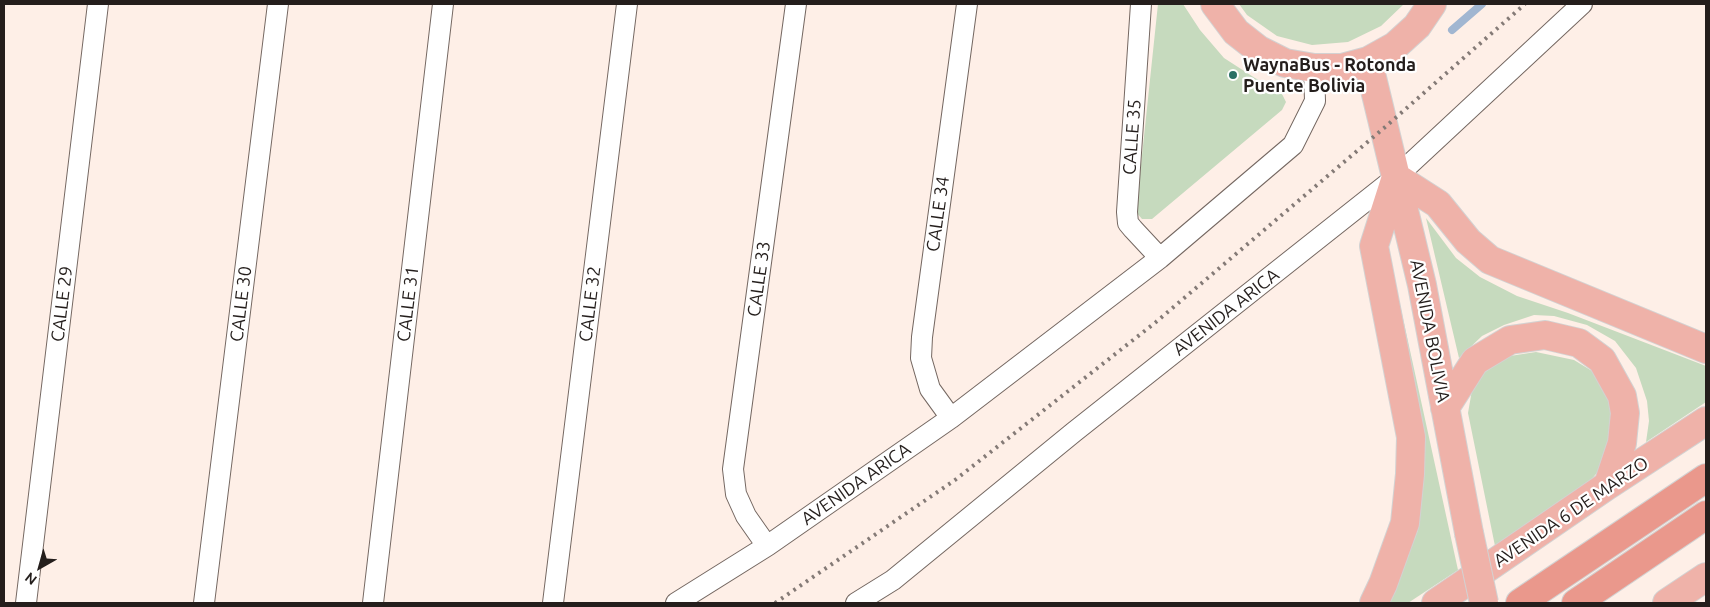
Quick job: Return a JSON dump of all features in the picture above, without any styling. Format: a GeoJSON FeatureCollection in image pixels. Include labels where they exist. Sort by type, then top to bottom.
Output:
{"type":"FeatureCollection","features":[{"type":"Feature","properties":{"kind":"highway"},"geometry":{"type":"LineString","coordinates":[[1520,603],[1706,478]]}},
{"type":"Feature","properties":{"kind":"highway"},"geometry":{"type":"LineString","coordinates":[[1576,603],[1706,516]]}},
{"type":"Feature","properties":{"kind":"main road"},"geometry":{"type":"LineString","coordinates":[[1215,4],[1236,32],[1259,50],[1285,63],[1314,68],[1342,68],[1368,61],[1394,46],[1417,26],[1432,4]]}},
{"type":"Feature","properties":{"kind":"main road","name":"AVENIDA BOLIVIA"},"geometry":{"type":"LineString","coordinates":[[1368,61],[1422,284],[1484,603]]}},
{"type":"Feature","properties":{"kind":"main road"},"geometry":{"type":"LineString","coordinates":[[1374,603],[1383,584],[1405,523],[1410,474],[1411,437],[1374,246],[1396,177],[1438,204],[1468,242],[1490,260],[1706,349]]}},
{"type":"Feature","properties":{"kind":"main road"},"geometry":{"type":"LineString","coordinates":[[1445,408],[1475,361],[1510,340],[1545,335],[1579,343],[1602,360],[1622,396],[1625,413],[1622,443],[1608,485]]}},
{"type":"Feature","properties":{"kind":"main road","name":"AVENIDA 6 DE MARZO"},"geometry":{"type":"LineString","coordinates":[[1436,603],[1608,485],[1706,421]]}},
{"type":"Feature","properties":{"kind":"main road"},"geometry":{"type":"LineString","coordinates":[[1666,603],[1706,577]]}},
{"type":"Feature","properties":{"kind":"street","name":"CALLE 29"},"geometry":{"type":"LineString","coordinates":[[26,603],[98,4]]}},
{"type":"Feature","properties":{"kind":"street","name":"CALLE 30"},"geometry":{"type":"LineString","coordinates":[[204,603],[278,4]]}},
{"type":"Feature","properties":{"kind":"street","name":"CALLE 31"},"geometry":{"type":"LineString","coordinates":[[373,603],[443,4]]}},
{"type":"Feature","properties":{"kind":"street","name":"CALLE 32"},"geometry":{"type":"LineString","coordinates":[[553,603],[627,4]]}},
{"type":"Feature","properties":{"kind":"street","name":"CALLE 33"},"geometry":{"type":"LineString","coordinates":[[767,546],[746,516],[736,494],[733,469],[796,4]]}},
{"type":"Feature","properties":{"kind":"street","name":"CALLE 34"},"geometry":{"type":"LineString","coordinates":[[951,418],[930,389],[921,358],[921,351],[967,4]]}},
{"type":"Feature","properties":{"kind":"street","name":"CALLE 35"},"geometry":{"type":"LineString","coordinates":[[1141,4],[1127,212],[1128,223],[1133,230],[1160,258]]}},
{"type":"Feature","properties":{"kind":"street","name":"AVENIDA ARICA"},"geometry":{"type":"LineString","coordinates":[[856,603],[893,580],[1074,432],[1396,177],[1582,4]]}},
{"type":"Feature","properties":{"kind":"street","name":"AVENIDA ARICA"},"geometry":{"type":"LineString","coordinates":[[676,603],[767,546],[951,418],[1160,258],[1292,145],[1315,101],[1314,68]]}},
{"type":"Feature","properties":{"kind":"green space"},"geometry":{"type":"Polygon","coordinates":[[[1158,4],[1183,4],[1200,30],[1224,58],[1281,92],[1286,102],[1282,110],[1152,219],[1142,219],[1136,212],[1158,4]]]}},
{"type":"Feature","properties":{"kind":"green space"},"geometry":{"type":"Polygon","coordinates":[[[1239,4],[1404,4],[1381,26],[1348,42],[1312,45],[1277,36],[1247,15],[1239,4]]]}},
{"type":"Feature","properties":{"kind":"green space"},"geometry":{"type":"Polygon","coordinates":[[[1426,218],[1456,258],[1480,277],[1517,296],[1568,313],[1706,366],[1706,402],[1646,442],[1649,421],[1647,401],[1636,368],[1615,341],[1587,325],[1554,316],[1534,315],[1504,325],[1482,336],[1459,358],[1426,218]]]}},
{"type":"Feature","properties":{"kind":"green space"},"geometry":{"type":"Polygon","coordinates":[[[1397,291],[1458,570],[1408,603],[1390,603],[1418,530],[1424,452],[1423,427],[1397,291]]]}},
{"type":"Feature","properties":{"kind":"green space"},"geometry":{"type":"Polygon","coordinates":[[[1536,352],[1574,360],[1597,374],[1611,402],[1613,436],[1599,470],[1581,493],[1495,546],[1468,413],[1472,390],[1485,372],[1510,356],[1536,352]]]}},
{"type":"Feature","properties":{"kind":"waterway"},"geometry":{"type":"LineString","coordinates":[[1452,30],[1482,4]]}},
{"type":"Feature","properties":{"kind":"railway"},"geometry":{"type":"LineString","coordinates":[[775,603],[955,480],[1156,322],[1384,128],[1525,4]]}},
{"type":"Feature","properties":{"kind":"place","name":"WaynaBus - Rotonda Puente Bolivia"},"geometry":{"type":"Point","coordinates":[1233,75]}}]}
